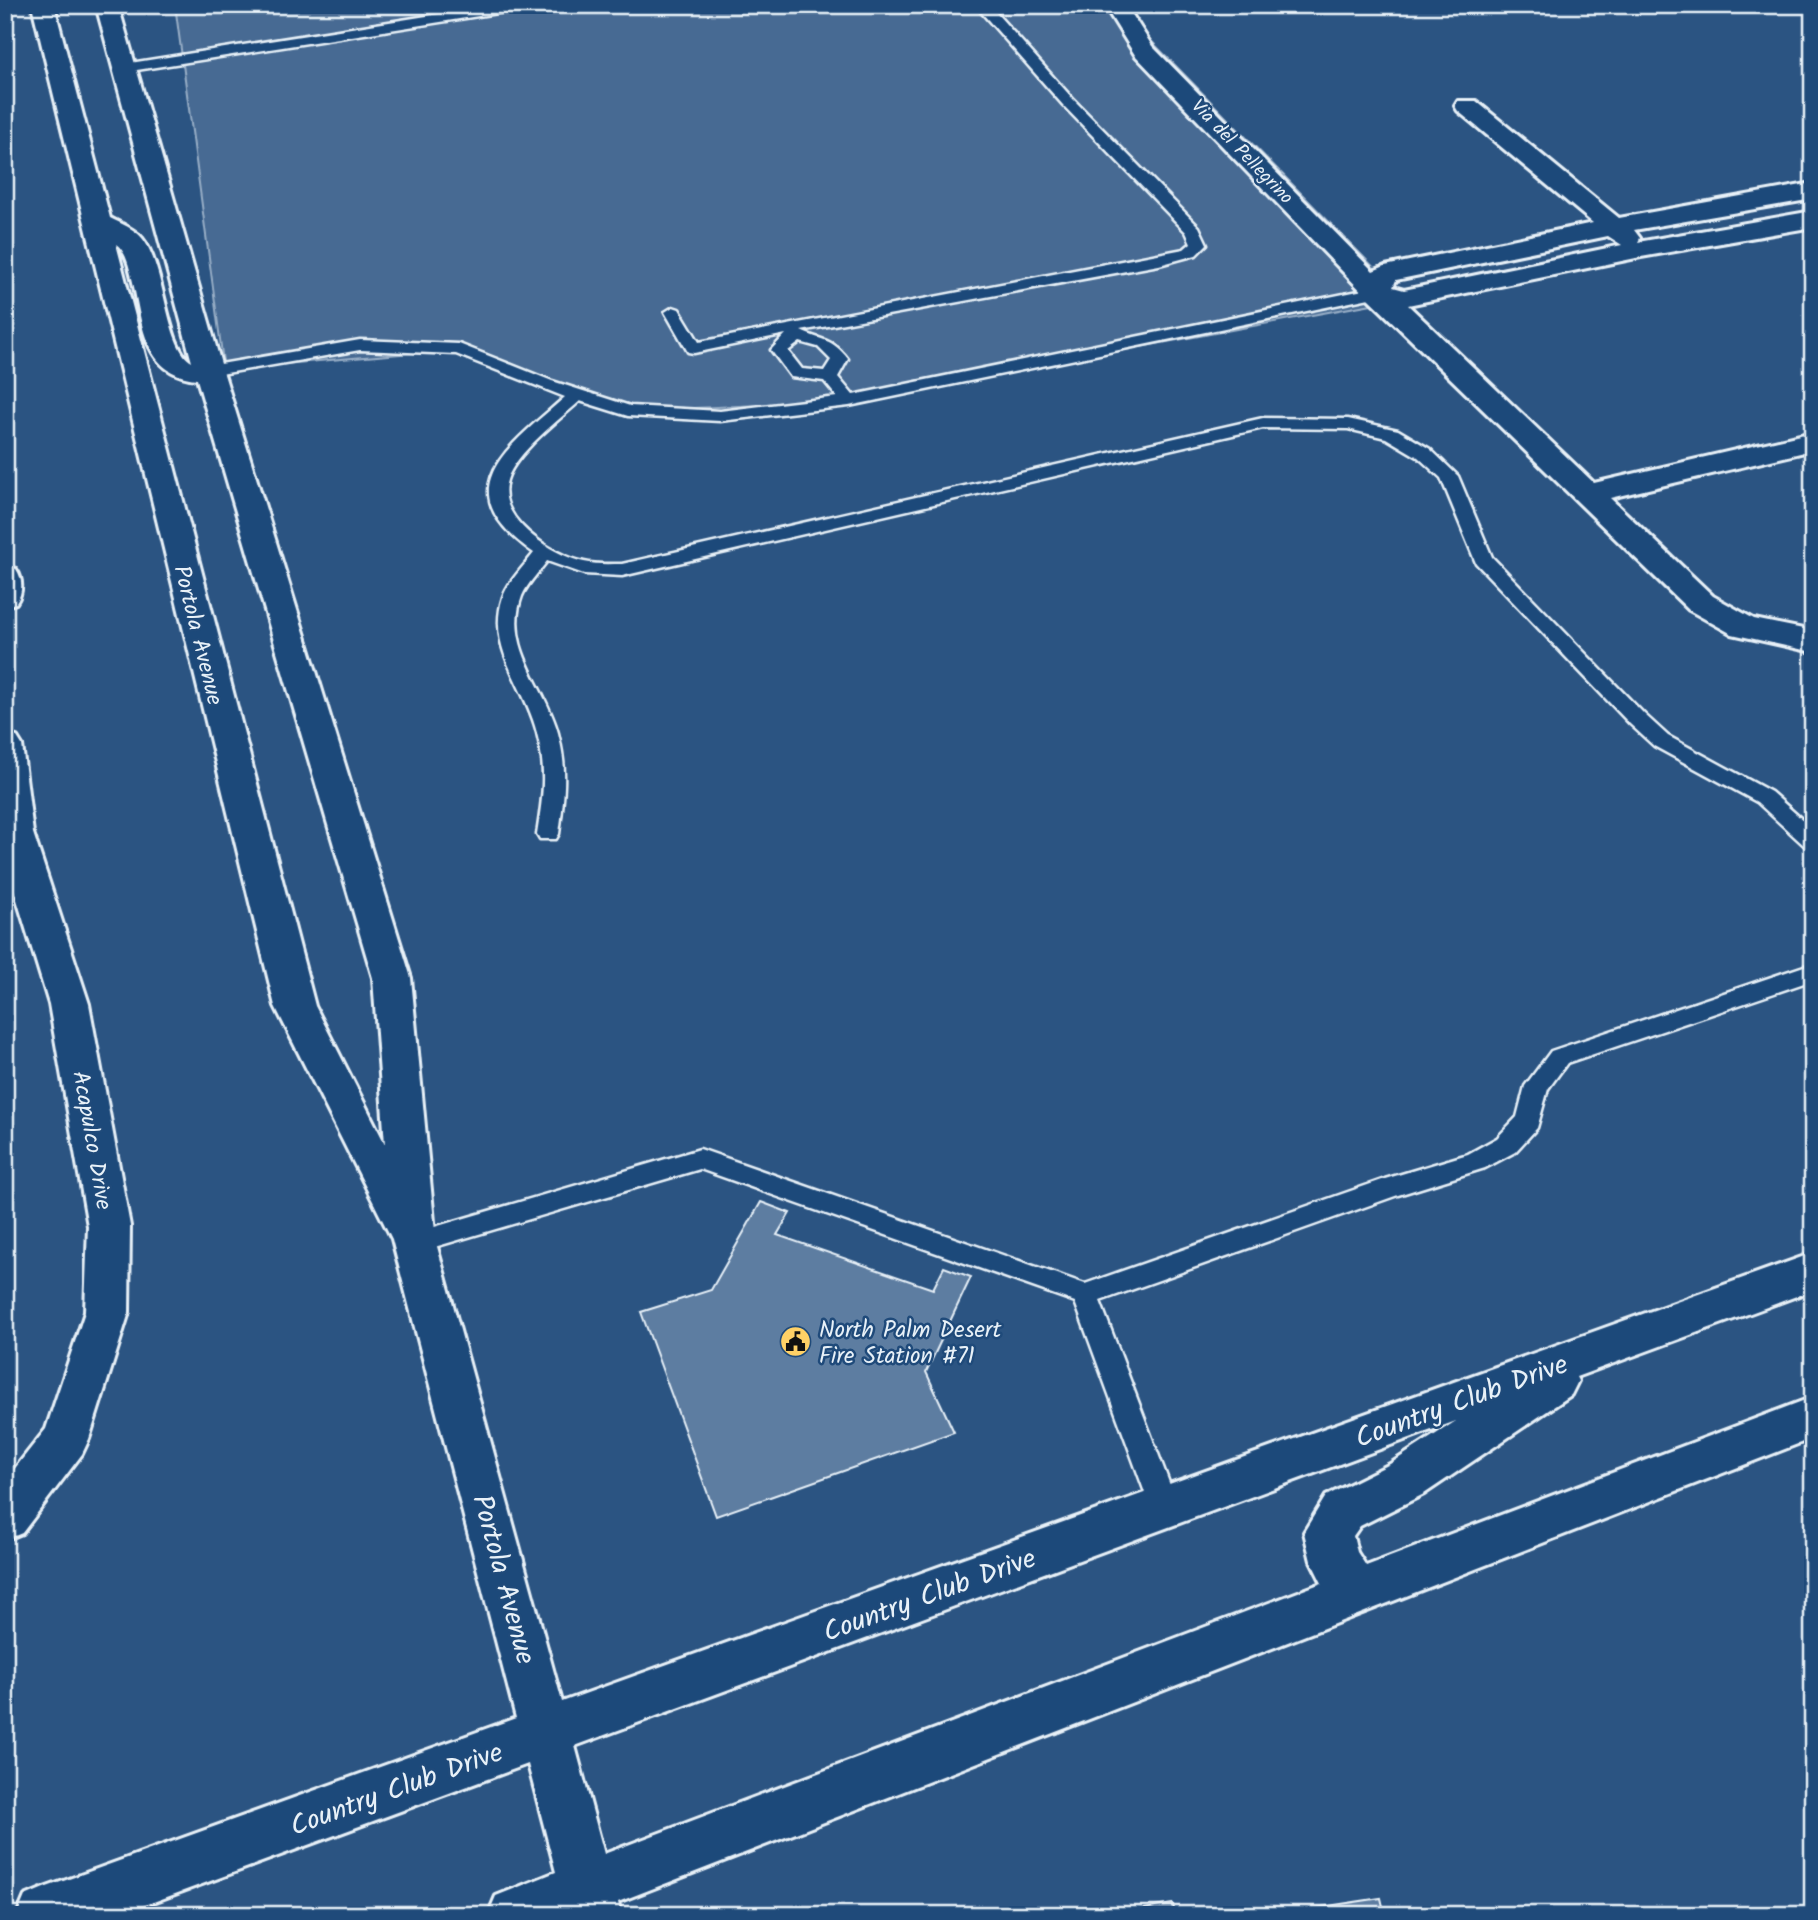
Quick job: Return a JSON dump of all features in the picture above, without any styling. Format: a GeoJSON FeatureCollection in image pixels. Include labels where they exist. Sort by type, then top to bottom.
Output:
{"type":"FeatureCollection","features":[{"type":"Feature","properties":{"kind":"main road","name":"Portola Avenue"},"geometry":{"type":"LineString","coordinates":[[43,5],[188,592],[295,1006],[414,1243]]}},
{"type":"Feature","properties":{"kind":"main road","name":"Portola Avenue"},"geometry":{"type":"LineString","coordinates":[[107,5],[209,371],[393,978],[414,1243],[591,1901]]}},
{"type":"Feature","properties":{"kind":"main road","name":"Via del Pellegrino"},"geometry":{"type":"LineString","coordinates":[[1115,5],[1143,50],[1378,292],[1701,603],[1744,627],[1813,642]]}},
{"type":"Feature","properties":{"kind":"main road"},"geometry":{"type":"LineString","coordinates":[[1467,106],[1641,250]]}},
{"type":"Feature","properties":{"kind":"main road"},"geometry":{"type":"LineString","coordinates":[[1813,191],[1614,227],[1385,274],[1378,292],[1405,298],[1641,250],[1813,219]]}},
{"type":"Feature","properties":{"kind":"main road"},"geometry":{"type":"LineString","coordinates":[[98,222],[131,241],[142,263],[166,354],[176,367],[189,371],[209,371]]}},
{"type":"Feature","properties":{"kind":"main road"},"geometry":{"type":"LineString","coordinates":[[1587,494],[1813,441]]}},
{"type":"Feature","properties":{"kind":"main road"},"geometry":{"type":"LineString","coordinates":[[5,576],[5,596]]}},
{"type":"Feature","properties":{"kind":"main road","name":"Acapulco Drive"},"geometry":{"type":"LineString","coordinates":[[5,1518],[66,1439],[107,1312],[109,1226],[69,1004],[15,833],[6,756]]}},
{"type":"Feature","properties":{"kind":"main road","name":"Country Club Drive"},"geometry":{"type":"LineString","coordinates":[[44,1915],[1813,1271]]}},
{"type":"Feature","properties":{"kind":"main road"},"geometry":{"type":"LineString","coordinates":[[1356,1592],[1335,1562],[1328,1532],[1343,1511],[1407,1479],[1606,1347]]}},
{"type":"Feature","properties":{"kind":"main road"},"geometry":{"type":"LineString","coordinates":[[514,1915],[591,1901],[1356,1592],[1813,1417]]}},
{"type":"Feature","properties":{"kind":"lane"},"geometry":{"type":"LineString","coordinates":[[124,68],[523,5]]}},
{"type":"Feature","properties":{"kind":"lane"},"geometry":{"type":"LineString","coordinates":[[673,312],[694,348],[793,332],[1158,260],[1190,252],[1199,244],[1193,230],[1068,102],[982,5]]}},
{"type":"Feature","properties":{"kind":"lane"},"geometry":{"type":"LineString","coordinates":[[209,371],[360,345],[459,349],[577,395],[628,411],[720,416],[849,401],[1378,292]]}},
{"type":"Feature","properties":{"kind":"lane"},"geometry":{"type":"LineString","coordinates":[[793,332],[824,343],[840,359],[829,377]]}},
{"type":"Feature","properties":{"kind":"lane"},"geometry":{"type":"LineString","coordinates":[[793,332],[779,350],[797,373],[829,377],[849,401]]}},
{"type":"Feature","properties":{"kind":"lane"},"geometry":{"type":"LineString","coordinates":[[577,395],[542,427],[497,480],[496,500],[505,518],[543,553],[583,568],[622,570],[1264,424],[1300,421],[1359,426],[1392,434],[1424,453],[1449,476],[1483,559],[1645,726],[1661,741],[1764,796],[1813,841]]}},
{"type":"Feature","properties":{"kind":"lane"},"geometry":{"type":"LineString","coordinates":[[543,553],[513,595],[508,626],[514,658],[547,730],[556,774],[548,834]]}},
{"type":"Feature","properties":{"kind":"lane"},"geometry":{"type":"LineString","coordinates":[[414,1243],[700,1159],[1086,1295],[1394,1186],[1476,1161],[1506,1145],[1528,1121],[1537,1086],[1559,1057],[1813,971]]}},
{"type":"Feature","properties":{"kind":"lane"},"geometry":{"type":"LineString","coordinates":[[1086,1295],[1165,1508]]}},
{"type":"Feature","properties":{"kind":"shaded area"},"geometry":{"type":"Polygon","coordinates":[[[175,5],[1116,5],[1404,298],[849,401],[628,411],[459,349],[224,369],[175,5]]]}},
{"type":"Feature","properties":{"kind":"building","name":"North Palm Desert Fire Station #71"},"geometry":{"type":"Polygon","coordinates":[[[761,1202],[790,1213],[777,1235],[933,1289],[944,1267],[971,1277],[926,1372],[954,1432],[716,1516],[641,1312],[711,1290],[761,1202]]]}},
{"type":"Feature","properties":{"kind":"building"},"geometry":{"type":"Polygon","coordinates":[[[1381,1898],[1385,1915],[1269,1915],[1381,1898]]]}},
{"type":"Feature","properties":{"kind":"building"},"geometry":{"type":"Polygon","coordinates":[[[1173,1904],[1175,1915],[1107,1915],[1173,1904]]]}},
{"type":"Feature","properties":{"kind":"place","name":"North Palm Desert Fire Station #71"},"geometry":{"type":"Point","coordinates":[796,1342]}}]}
